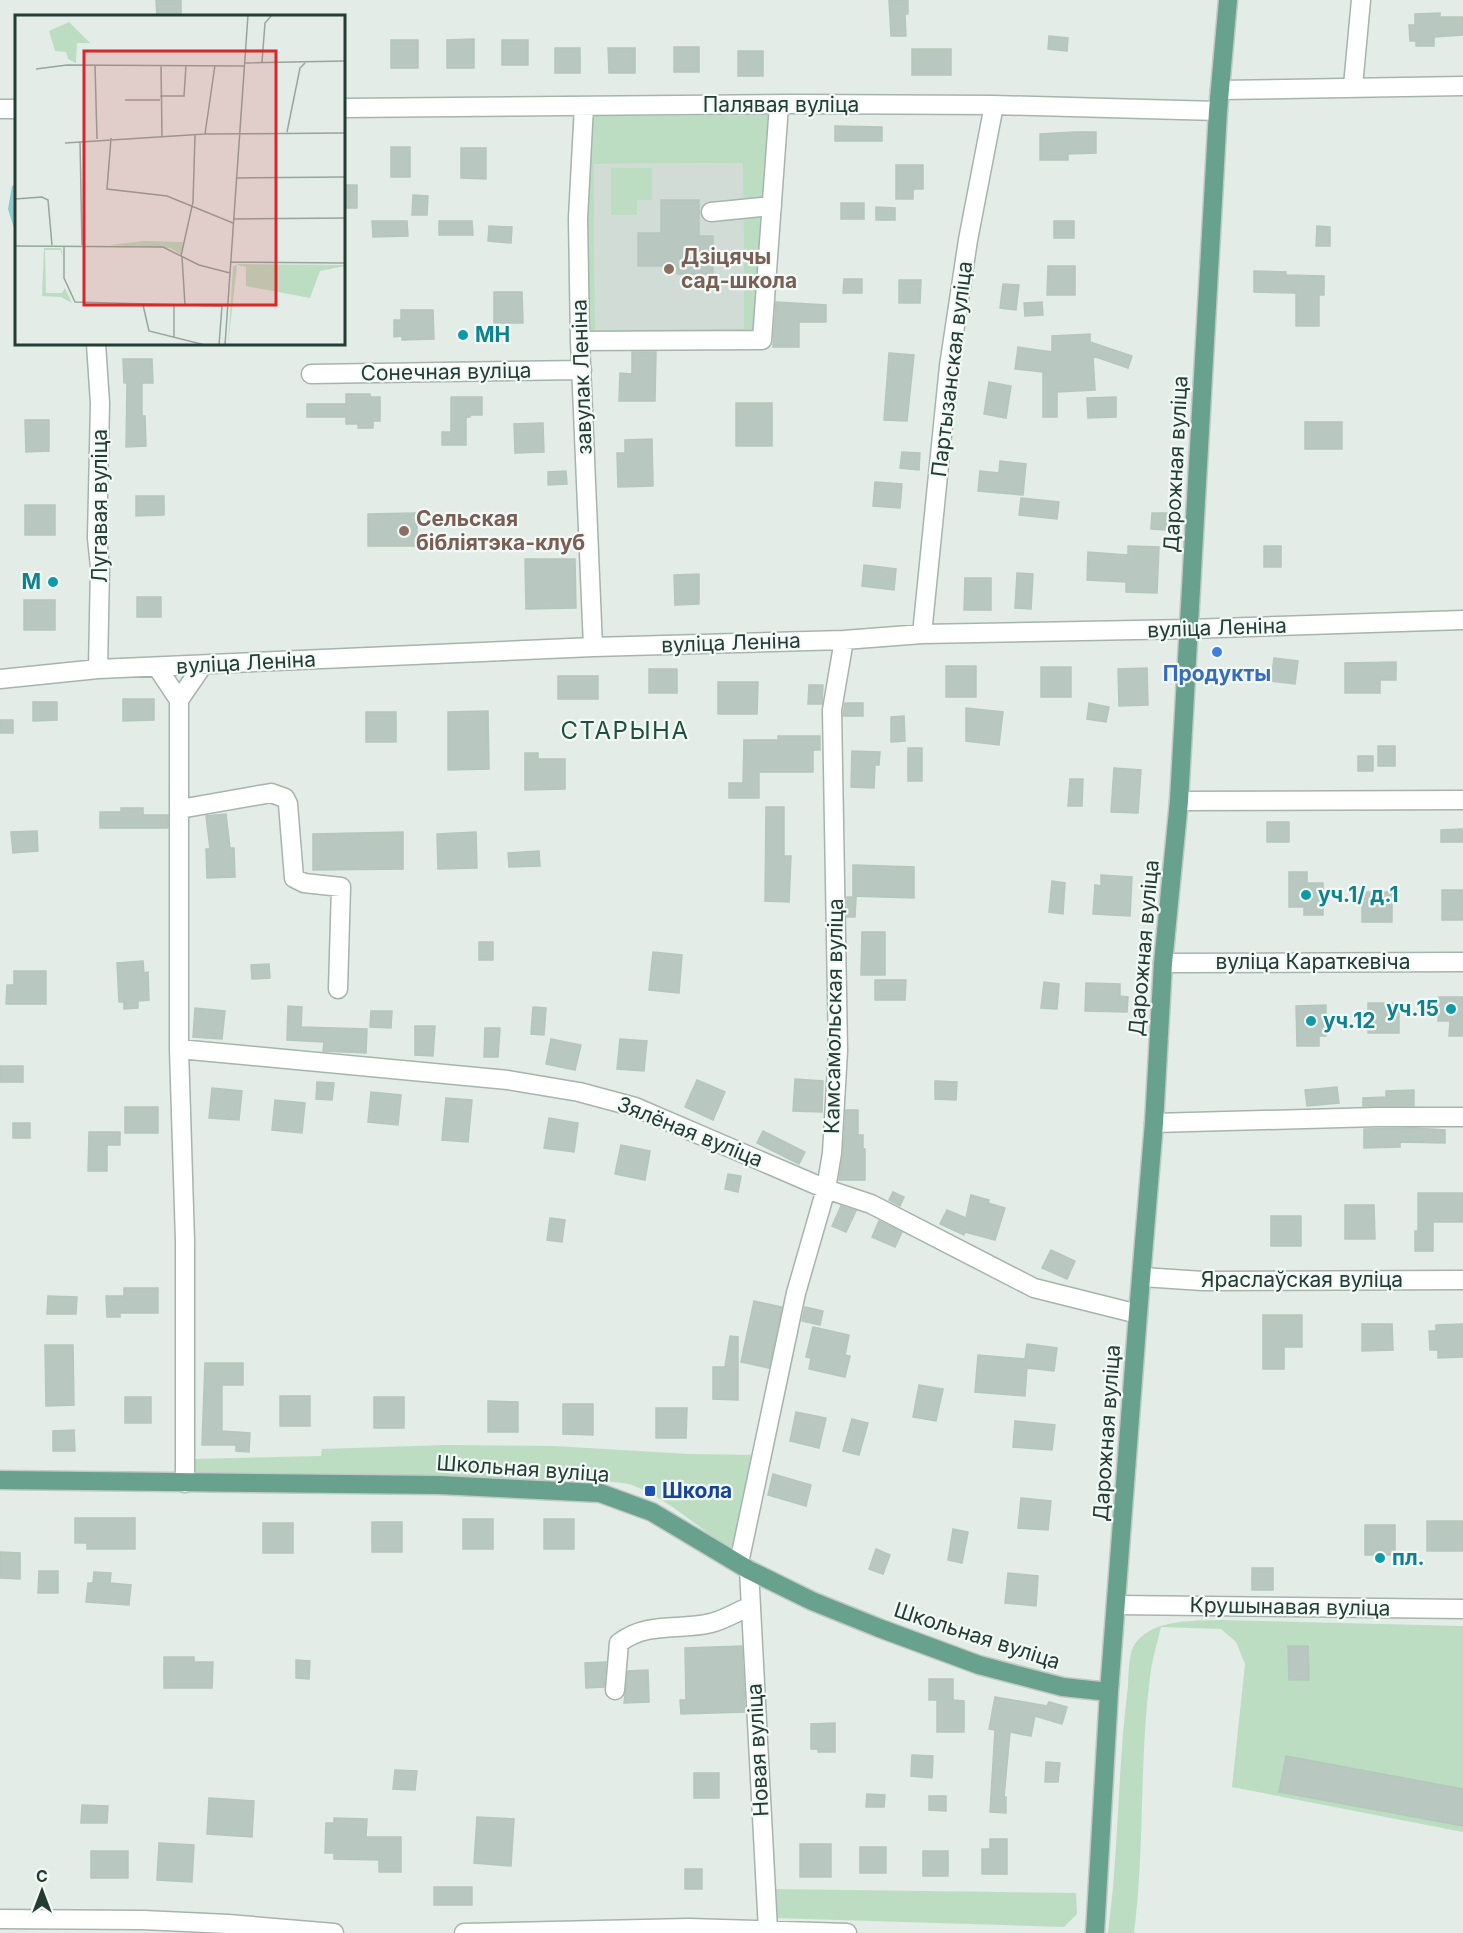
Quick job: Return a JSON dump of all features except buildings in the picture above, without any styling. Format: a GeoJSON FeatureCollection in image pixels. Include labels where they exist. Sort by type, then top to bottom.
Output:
{"type":"FeatureCollection","features":[{"type":"Feature","properties":{"kind":"main road","name":"Дарожная вуліца"},"geometry":{"type":"LineString","coordinates":[[1095,1933],[1109,1692],[1154,1123],[1164,963],[1179,801],[1218,111],[1228,0]]}},
{"type":"Feature","properties":{"kind":"main road","name":"Школьная вуліца"},"geometry":{"type":"LineString","coordinates":[[0,1480],[439,1485],[600,1493],[652,1512],[744,1567],[812,1601],[879,1628],[979,1665],[1063,1687],[1109,1692]]}},
{"type":"Feature","properties":{"kind":"street"},"geometry":{"type":"LineString","coordinates":[[1353,86],[1361,0]]}},
{"type":"Feature","properties":{"kind":"street"},"geometry":{"type":"LineString","coordinates":[[1220,90],[1353,86],[1463,86]]}},
{"type":"Feature","properties":{"kind":"street"},"geometry":{"type":"LineString","coordinates":[[580,341],[762,340],[779,105]]}},
{"type":"Feature","properties":{"kind":"street","name":"Палявая вуліца"},"geometry":{"type":"LineString","coordinates":[[345,108],[994,105],[1218,111]]}},
{"type":"Feature","properties":{"kind":"street","name":"Партызанская вуліца"},"geometry":{"type":"LineString","coordinates":[[922,634],[949,366],[968,240],[994,105]]}},
{"type":"Feature","properties":{"kind":"street","name":"завулак Леніна"},"geometry":{"type":"LineString","coordinates":[[584,106],[578,218],[580,341],[593,647]]}},
{"type":"Feature","properties":{"kind":"street"},"geometry":{"type":"LineString","coordinates":[[711,212],[772,206]]}},
{"type":"Feature","properties":{"kind":"street","name":"Лугавая вуліца"},"geometry":{"type":"LineString","coordinates":[[96,345],[100,403],[97,538],[100,567],[98,669]]}},
{"type":"Feature","properties":{"kind":"street","name":"Сонечная вуліца"},"geometry":{"type":"LineString","coordinates":[[311,374],[582,370]]}},
{"type":"Feature","properties":{"kind":"street","name":"вуліца Леніна"},"geometry":{"type":"LineString","coordinates":[[0,679],[98,669],[593,647],[844,640],[922,634],[1189,629],[1463,620]]}},
{"type":"Feature","properties":{"kind":"street","name":"Камсамольская вуліца"},"geometry":{"type":"LineString","coordinates":[[744,1567],[796,1293],[826,1189],[832,1153],[838,1051],[832,710],[844,640]]}},
{"type":"Feature","properties":{"kind":"street"},"geometry":{"type":"LineString","coordinates":[[179,700],[203,665]]}},
{"type":"Feature","properties":{"kind":"street"},"geometry":{"type":"LineString","coordinates":[[157,667],[179,700],[178,1049],[185,1241],[185,1483]]}},
{"type":"Feature","properties":{"kind":"street"},"geometry":{"type":"LineString","coordinates":[[180,809],[271,793],[285,798],[288,804],[294,878],[304,883],[341,887],[339,989]]}},
{"type":"Feature","properties":{"kind":"street"},"geometry":{"type":"LineString","coordinates":[[1179,801],[1463,800]]}},
{"type":"Feature","properties":{"kind":"street","name":"вуліца Караткевіча"},"geometry":{"type":"LineString","coordinates":[[1164,963],[1463,962]]}},
{"type":"Feature","properties":{"kind":"street","name":"Зялёная вуліца"},"geometry":{"type":"LineString","coordinates":[[178,1049],[508,1080],[579,1092],[635,1107],[826,1189],[871,1204],[1034,1288],[1138,1314]]}},
{"type":"Feature","properties":{"kind":"street"},"geometry":{"type":"LineString","coordinates":[[1154,1123],[1463,1117]]}},
{"type":"Feature","properties":{"kind":"street","name":"Яраслаўская вуліца"},"geometry":{"type":"LineString","coordinates":[[1142,1277],[1203,1281],[1463,1280]]}},
{"type":"Feature","properties":{"kind":"street","name":"Новая вуліца"},"geometry":{"type":"LineString","coordinates":[[744,1567],[751,1606],[768,1930]]}},
{"type":"Feature","properties":{"kind":"street","name":"Крушынавая вуліца"},"geometry":{"type":"LineString","coordinates":[[1117,1605],[1463,1609]]}},
{"type":"Feature","properties":{"kind":"street"},"geometry":{"type":"LineString","coordinates":[[615,1690],[619,1643],[632,1634],[668,1627],[711,1623],[751,1606]]}},
{"type":"Feature","properties":{"kind":"street"},"geometry":{"type":"LineString","coordinates":[[0,1919],[228,1923],[334,1933]]}},
{"type":"Feature","properties":{"kind":"street"},"geometry":{"type":"LineString","coordinates":[[464,1933],[768,1930],[847,1933]]}},
{"type":"Feature","properties":{"kind":"shaded area","name":"Дзіцячы сад-школа"},"geometry":{"type":"Polygon","coordinates":[[[743,163],[744,330],[595,330],[594,164],[743,163]]]}},
{"type":"Feature","properties":{"kind":"green space"},"geometry":{"type":"Polygon","coordinates":[[[773,115],[759,330],[586,331],[586,215],[591,116],[773,115]],[[743,163],[594,164],[595,330],[744,329],[743,163]]]}},
{"type":"Feature","properties":{"kind":"green space"},"geometry":{"type":"Polygon","coordinates":[[[611,168],[652,168],[652,200],[637,200],[637,215],[611,215],[611,168]]]}},
{"type":"Feature","properties":{"kind":"green space"},"geometry":{"type":"Polygon","coordinates":[[[446,1445],[554,1446],[689,1454],[757,1455],[736,1546],[726,1547],[644,1490],[632,1485],[599,1480],[193,1480],[193,1459],[321,1456],[322,1449],[446,1445]]]}},
{"type":"Feature","properties":{"kind":"green space"},"geometry":{"type":"Polygon","coordinates":[[[1187,1621],[1463,1626],[1463,1832],[1232,1787],[1245,1664],[1236,1642],[1221,1629],[1161,1627],[1153,1658],[1147,1709],[1140,1869],[1134,1933],[1108,1933],[1114,1881],[1123,1733],[1132,1650],[1145,1634],[1164,1625],[1187,1621]]]}},
{"type":"Feature","properties":{"kind":"green space"},"geometry":{"type":"Polygon","coordinates":[[[771,1889],[1076,1893],[1077,1914],[1064,1927],[774,1918],[771,1889]]]}},
{"type":"Feature","properties":{"kind":"water"},"geometry":{"type":"Polygon","coordinates":[[[15,184],[15,232],[8,209],[12,186],[15,184]]]}},
{"type":"Feature","properties":{"kind":"place","name":"Дзіцячы сад-школа"},"geometry":{"type":"Point","coordinates":[669,269]}},
{"type":"Feature","properties":{"kind":"place","name":"МН"},"geometry":{"type":"Point","coordinates":[463,335]}},
{"type":"Feature","properties":{"kind":"place","name":"Сельская бібліятэка-клуб"},"geometry":{"type":"Point","coordinates":[404,531]}},
{"type":"Feature","properties":{"kind":"place","name":"M"},"geometry":{"type":"Point","coordinates":[53,582]}},
{"type":"Feature","properties":{"kind":"place","name":"Продукты"},"geometry":{"type":"Point","coordinates":[1217,652]}},
{"type":"Feature","properties":{"kind":"place","name":"уч.1/ д.1"},"geometry":{"type":"Point","coordinates":[1306,895]}},
{"type":"Feature","properties":{"kind":"place","name":"уч.15"},"geometry":{"type":"Point","coordinates":[1451,1009]}},
{"type":"Feature","properties":{"kind":"place","name":"уч.12"},"geometry":{"type":"Point","coordinates":[1311,1021]}},
{"type":"Feature","properties":{"kind":"place","name":"Школа"},"geometry":{"type":"Point","coordinates":[650,1491]}},
{"type":"Feature","properties":{"kind":"place","name":"пл."},"geometry":{"type":"Point","coordinates":[1380,1558]}},
{"type":"Feature","properties":{"kind":"district","name":"СТАРЫНА"},"geometry":{"type":"Point","coordinates":[625,731]}}]}
